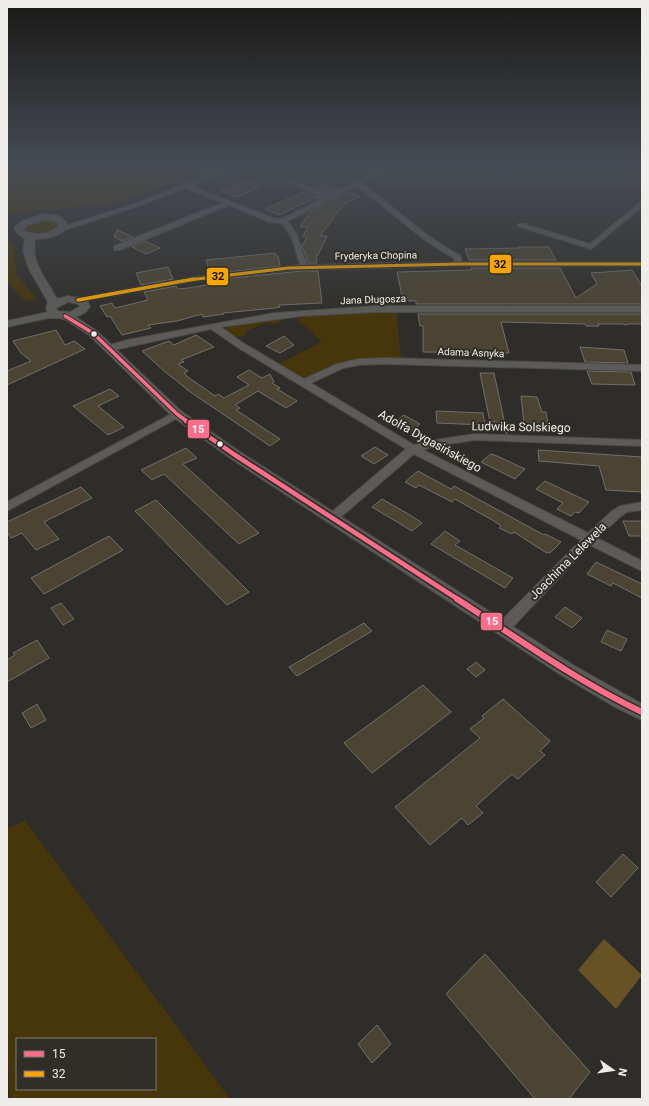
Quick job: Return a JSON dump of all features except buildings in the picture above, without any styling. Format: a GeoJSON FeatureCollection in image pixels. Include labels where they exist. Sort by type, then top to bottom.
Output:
{"type":"FeatureCollection","features":[{"type":"Feature","properties":{"kind":"street"},"geometry":{"type":"LineString","coordinates":[[9,227],[41,219]]}},
{"type":"Feature","properties":{"kind":"street"},"geometry":{"type":"LineString","coordinates":[[45,219],[61,224]]}},
{"type":"Feature","properties":{"kind":"street"},"geometry":{"type":"LineString","coordinates":[[32,260],[38,244],[61,224],[87,219]]}},
{"type":"Feature","properties":{"kind":"street"},"geometry":{"type":"LineString","coordinates":[[117,248],[189,219]]}},
{"type":"Feature","properties":{"kind":"street"},"geometry":{"type":"LineString","coordinates":[[268,219],[282,221],[290,227],[298,245],[304,267]]}},
{"type":"Feature","properties":{"kind":"street"},"geometry":{"type":"LineString","coordinates":[[282,221],[287,219]]}},
{"type":"Feature","properties":{"kind":"street"},"geometry":{"type":"LineString","coordinates":[[404,219],[440,248],[457,257],[459,264]]}},
{"type":"Feature","properties":{"kind":"street"},"geometry":{"type":"LineString","coordinates":[[590,247],[624,219]]}},
{"type":"Feature","properties":{"kind":"street"},"geometry":{"type":"LineString","coordinates":[[25,223],[19,228],[30,239],[28,251],[34,269],[53,302],[56,311],[93,333],[177,414],[235,455],[330,518],[502,629],[567,670],[621,702],[642,712]]}},
{"type":"Feature","properties":{"kind":"street"},"geometry":{"type":"LineString","coordinates":[[521,226],[590,247],[602,264]]}},
{"type":"Feature","properties":{"kind":"street"},"geometry":{"type":"LineString","coordinates":[[9,227],[24,233],[47,235]]}},
{"type":"Feature","properties":{"kind":"street","name":"Fryderyka Chopina"},"geometry":{"type":"LineString","coordinates":[[79,304],[90,302],[113,293],[194,279],[304,267],[459,264],[642,264]]}},
{"type":"Feature","properties":{"kind":"street"},"geometry":{"type":"LineString","coordinates":[[44,286],[79,304],[82,314],[93,333]]}},
{"type":"Feature","properties":{"kind":"street"},"geometry":{"type":"LineString","coordinates":[[9,323],[48,315],[56,311],[63,300],[79,304]]}},
{"type":"Feature","properties":{"kind":"street"},"geometry":{"type":"LineString","coordinates":[[56,311],[77,313],[79,304]]}},
{"type":"Feature","properties":{"kind":"street","name":"Jana Długosza"},"geometry":{"type":"LineString","coordinates":[[109,348],[213,326],[274,316],[368,310],[642,309]]}},
{"type":"Feature","properties":{"kind":"street","name":"Adolfa Dygasińskiego"},"geometry":{"type":"LineString","coordinates":[[213,326],[240,345],[413,450],[642,566]]}},
{"type":"Feature","properties":{"kind":"street","name":"Adama Asnyka"},"geometry":{"type":"LineString","coordinates":[[304,384],[340,366],[359,362],[386,361],[642,368]]}},
{"type":"Feature","properties":{"kind":"street"},"geometry":{"type":"LineString","coordinates":[[7,508],[177,414]]}},
{"type":"Feature","properties":{"kind":"street","name":"Ludwika Solskiego"},"geometry":{"type":"LineString","coordinates":[[330,518],[413,450],[434,443],[475,438],[642,443]]}},
{"type":"Feature","properties":{"kind":"street","name":"Joachima Lelewela"},"geometry":{"type":"LineString","coordinates":[[502,629],[589,538],[624,509],[642,506]]}},
{"type":"Feature","properties":{"kind":"shaded area"},"geometry":{"type":"Polygon","coordinates":[[[38,220],[56,221],[59,225],[52,231],[43,234],[33,234],[25,230],[26,226],[38,220]]]}},
{"type":"Feature","properties":{"kind":"shaded area"},"geometry":{"type":"Polygon","coordinates":[[[7,240],[14,244],[16,274],[37,300],[26,301],[7,282],[7,240]]]}},
{"type":"Feature","properties":{"kind":"shaded area"},"geometry":{"type":"Polygon","coordinates":[[[396,311],[401,359],[373,358],[358,360],[320,379],[310,382],[278,364],[322,342],[297,319],[311,314],[396,311]]]}},
{"type":"Feature","properties":{"kind":"shaded area"},"geometry":{"type":"Polygon","coordinates":[[[288,317],[276,324],[265,323],[246,331],[246,335],[243,336],[232,336],[225,332],[226,328],[231,325],[288,317]]]}},
{"type":"Feature","properties":{"kind":"shaded area"},"geometry":{"type":"Polygon","coordinates":[[[25,821],[230,1099],[10,1099],[7,1033],[7,828],[25,821]]]}},
{"type":"Feature","properties":{"kind":"shaded area"},"geometry":{"type":"Polygon","coordinates":[[[604,939],[642,975],[616,1009],[578,970],[604,939]]]}},
{"type":"Feature","properties":{"kind":"transit line","name":"32"},"geometry":{"type":"LineString","coordinates":[[78,300],[194,279],[288,268],[459,264],[642,264]]}},
{"type":"Feature","properties":{"kind":"transit line","name":"15"},"geometry":{"type":"LineString","coordinates":[[65,316],[93,333],[177,414],[235,455],[567,670],[621,702],[642,712]]}}]}
